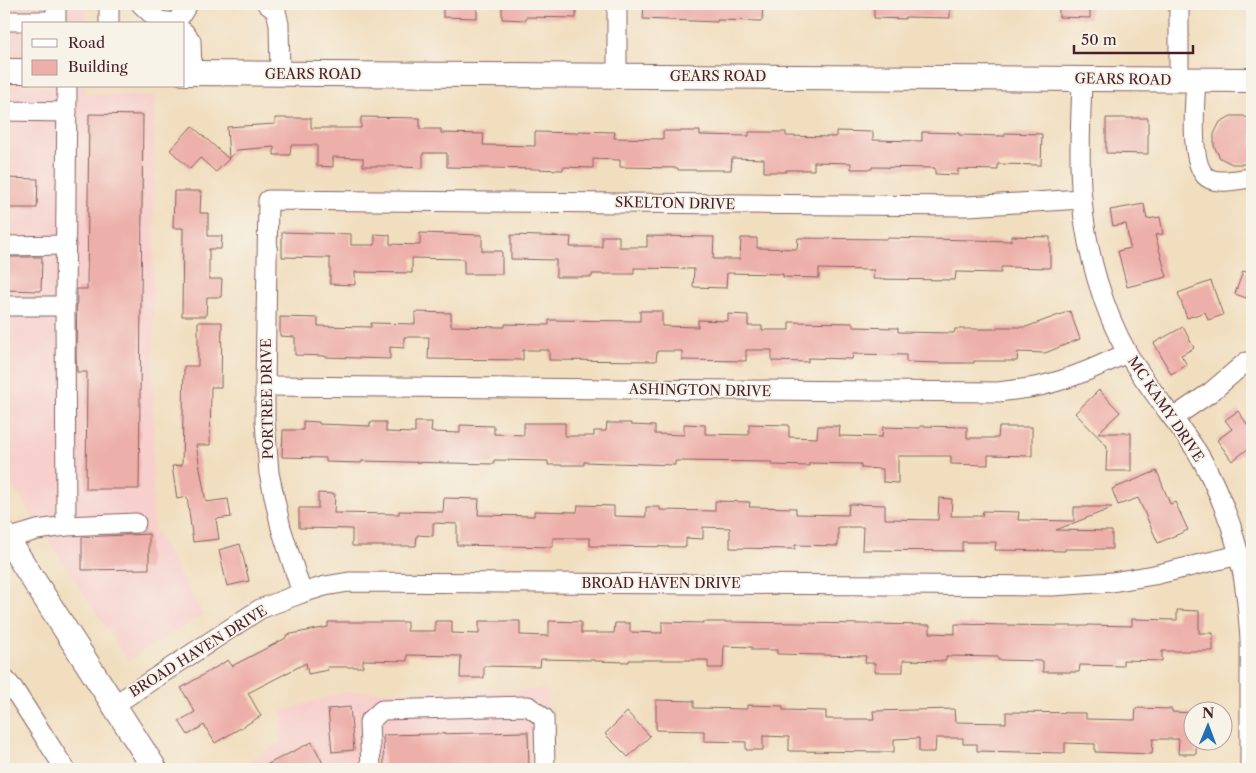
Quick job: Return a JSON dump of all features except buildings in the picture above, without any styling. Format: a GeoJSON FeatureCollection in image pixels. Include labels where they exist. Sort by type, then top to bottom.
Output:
{"type":"FeatureCollection","features":[{"type":"Feature","properties":{"kind":"main road"},"geometry":{"type":"LineString","coordinates":[[4,71],[22,71]]}},
{"type":"Feature","properties":{"kind":"main road","name":"GEARS ROAD"},"geometry":{"type":"LineString","coordinates":[[188,73],[1252,80]]}},
{"type":"Feature","properties":{"kind":"main road"},"geometry":{"type":"LineString","coordinates":[[5,537],[155,769]]}},
{"type":"Feature","properties":{"kind":"street"},"geometry":{"type":"LineString","coordinates":[[4,21],[56,21],[56,4]]}},
{"type":"Feature","properties":{"kind":"street"},"geometry":{"type":"LineString","coordinates":[[109,4],[109,22]]}},
{"type":"Feature","properties":{"kind":"street"},"geometry":{"type":"LineString","coordinates":[[141,4],[159,21],[163,22]]}},
{"type":"Feature","properties":{"kind":"street"},"geometry":{"type":"LineString","coordinates":[[181,22],[188,4]]}},
{"type":"Feature","properties":{"kind":"street"},"geometry":{"type":"LineString","coordinates":[[267,4],[276,11],[278,18],[280,74]]}},
{"type":"Feature","properties":{"kind":"street"},"geometry":{"type":"LineString","coordinates":[[617,4],[617,76]]}},
{"type":"Feature","properties":{"kind":"street"},"geometry":{"type":"LineString","coordinates":[[1179,4],[1187,80],[1194,112],[1196,155],[1199,167],[1203,174],[1210,179],[1223,181],[1252,178]]}},
{"type":"Feature","properties":{"kind":"street"},"geometry":{"type":"LineString","coordinates":[[185,33],[191,40],[188,73]]}},
{"type":"Feature","properties":{"kind":"street","name":"MC KAMY DRIVE"},"geometry":{"type":"LineString","coordinates":[[1082,79],[1080,171],[1084,227],[1107,309],[1116,330],[1141,375],[1197,452],[1216,488],[1239,555],[1246,589],[1250,628],[1250,769]]}},
{"type":"Feature","properties":{"kind":"street"},"geometry":{"type":"LineString","coordinates":[[66,526],[65,306],[67,88]]}},
{"type":"Feature","properties":{"kind":"street"},"geometry":{"type":"LineString","coordinates":[[4,111],[67,112]]}},
{"type":"Feature","properties":{"kind":"street","name":"SKELTON DRIVE"},"geometry":{"type":"LineString","coordinates":[[268,200],[968,206],[1082,199]]}},
{"type":"Feature","properties":{"kind":"street","name":"PORTREE DRIVE"},"geometry":{"type":"LineString","coordinates":[[268,200],[265,421],[269,473],[281,528],[302,593]]}},
{"type":"Feature","properties":{"kind":"street"},"geometry":{"type":"LineString","coordinates":[[4,246],[66,245]]}},
{"type":"Feature","properties":{"kind":"street"},"geometry":{"type":"LineString","coordinates":[[4,307],[65,306]]}},
{"type":"Feature","properties":{"kind":"street","name":"ASHINGTON DRIVE"},"geometry":{"type":"LineString","coordinates":[[265,386],[998,392],[1040,386],[1058,381],[1128,353]]}},
{"type":"Feature","properties":{"kind":"street"},"geometry":{"type":"LineString","coordinates":[[1173,418],[1211,392],[1246,362]]}},
{"type":"Feature","properties":{"kind":"street"},"geometry":{"type":"LineString","coordinates":[[5,537],[66,526],[136,523]]}},
{"type":"Feature","properties":{"kind":"street","name":"BROAD HAVEN DRIVE"},"geometry":{"type":"LineString","coordinates":[[114,705],[260,609],[325,586],[349,582],[1053,586],[1112,582],[1154,575],[1239,555]]}},
{"type":"Feature","properties":{"kind":"street"},"geometry":{"type":"LineString","coordinates":[[4,678],[20,698],[65,769]]}},
{"type":"Feature","properties":{"kind":"street"},"geometry":{"type":"LineString","coordinates":[[370,769],[369,722],[382,710],[528,706],[544,718],[545,769]]}},
{"type":"Feature","properties":{"kind":"shaded area"},"geometry":{"type":"Polygon","coordinates":[[[4,4],[86,4],[85,22],[22,22],[22,88],[85,88],[85,94],[154,96],[153,527],[203,615],[128,661],[4,473],[4,4]]]}},
{"type":"Feature","properties":{"kind":"shaded area"},"geometry":{"type":"Polygon","coordinates":[[[547,690],[547,769],[239,769],[280,742],[282,711],[344,692],[547,690]]]}}]}
